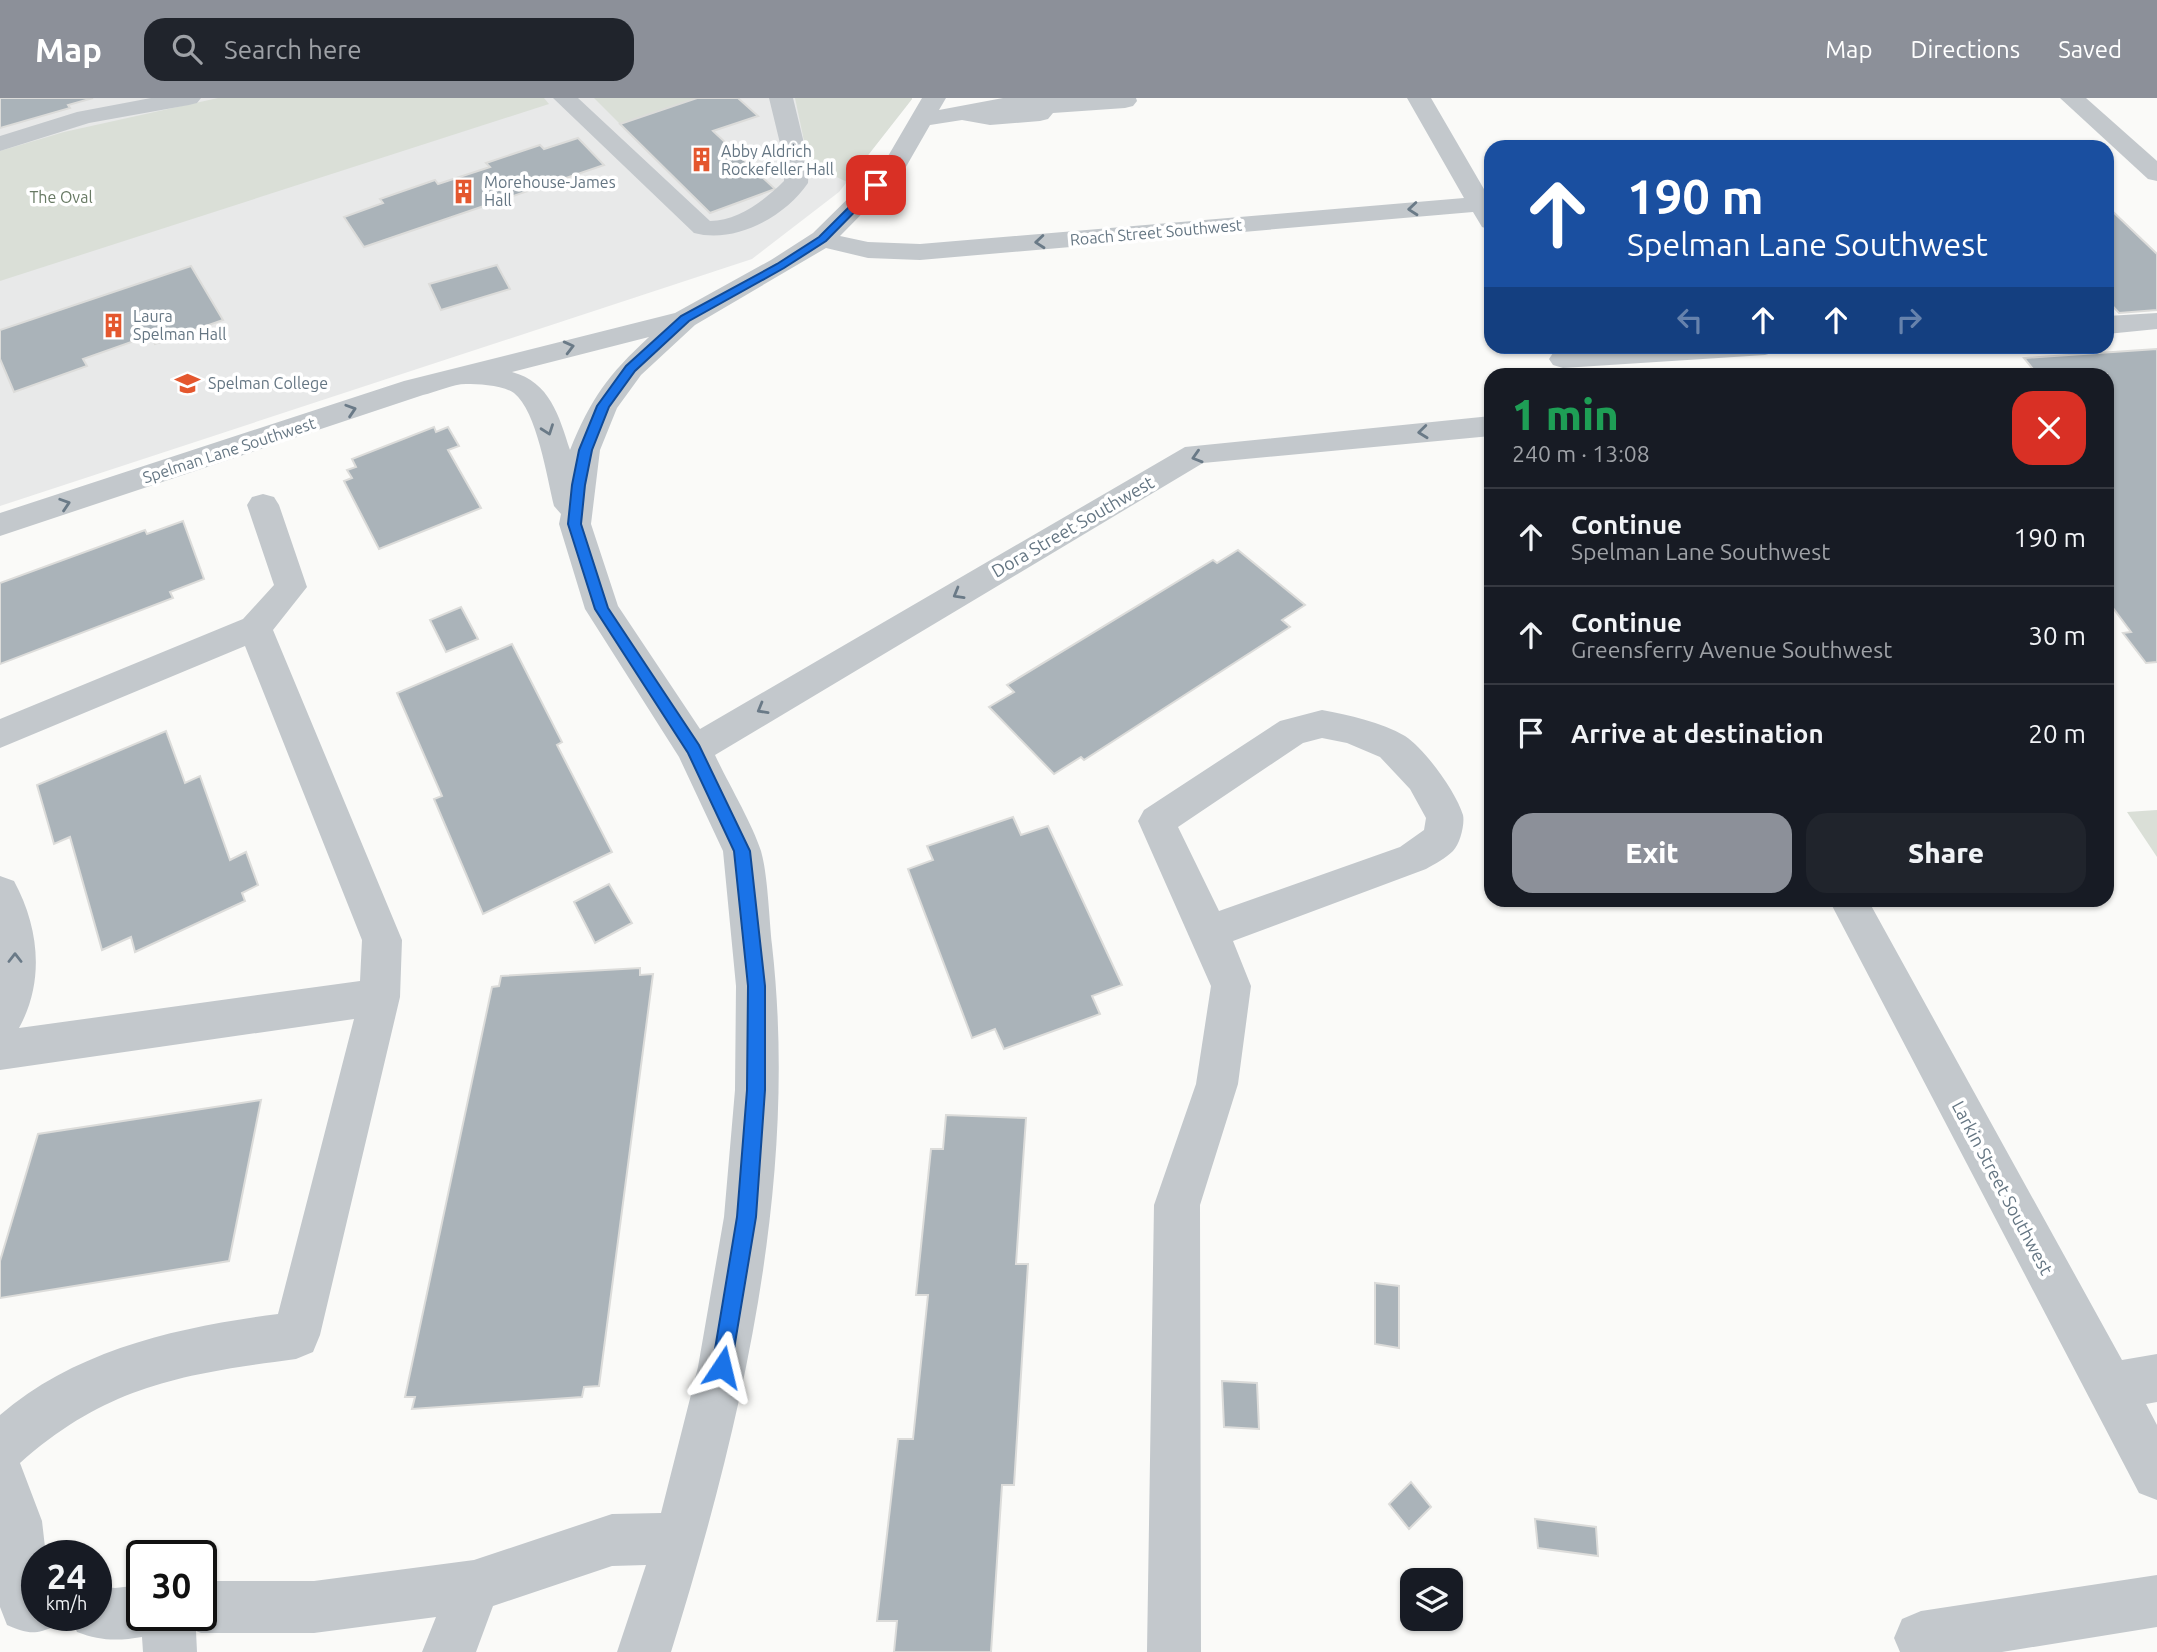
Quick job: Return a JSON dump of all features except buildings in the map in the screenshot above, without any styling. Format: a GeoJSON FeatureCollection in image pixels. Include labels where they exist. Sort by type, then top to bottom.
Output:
{"type":"FeatureCollection","features":[{"type":"Feature","properties":{"kind":"street"},"geometry":{"type":"LineString","coordinates":[[0,144],[85,117],[189,98]]}},
{"type":"Feature","properties":{"kind":"street"},"geometry":{"type":"LineString","coordinates":[[565,98],[703,228],[709,229],[731,225],[761,212],[796,183],[797,164],[781,98]]}},
{"type":"Feature","properties":{"kind":"street"},"geometry":{"type":"LineString","coordinates":[[929,108],[990,118],[1040,114],[1054,104],[1125,100],[1124,98]]}},
{"type":"Feature","properties":{"kind":"street"},"geometry":{"type":"LineString","coordinates":[[1419,98],[1484,203]]}},
{"type":"Feature","properties":{"kind":"street"},"geometry":{"type":"LineString","coordinates":[[2072,98],[2110,140]]}},
{"type":"Feature","properties":{"kind":"street","name":"Spelman Lane Southwest"},"geometry":{"type":"LineString","coordinates":[[0,525],[458,376],[685,319],[780,266],[822,239],[894,167],[929,108]]}},
{"type":"Feature","properties":{"kind":"street"},"geometry":{"type":"LineString","coordinates":[[2117,148],[2157,174]]}},
{"type":"Feature","properties":{"kind":"street","name":"Roach Street Southwest"},"geometry":{"type":"LineString","coordinates":[[822,239],[868,250],[920,252],[1484,209]]}},
{"type":"Feature","properties":{"kind":"street"},"geometry":{"type":"LineString","coordinates":[[575,524],[585,450],[603,406],[631,369],[685,319]]}},
{"type":"Feature","properties":{"kind":"street"},"geometry":{"type":"LineString","coordinates":[[2114,324],[2157,321]]}},
{"type":"Feature","properties":{"kind":"street"},"geometry":{"type":"LineString","coordinates":[[1563,360],[1637,354]]}},
{"type":"Feature","properties":{"kind":"street","name":"Spelman Lane Southwest"},"geometry":{"type":"LineString","coordinates":[[458,376],[506,380],[524,386],[537,400],[555,449],[602,609],[694,750],[742,851],[756,986],[756,1090],[747,1217],[722,1367],[680,1539],[644,1652]]}},
{"type":"Feature","properties":{"kind":"street","name":"Dora Street Southwest"},"geometry":{"type":"LineString","coordinates":[[694,750],[1196,454],[1484,427]]}},
{"type":"Feature","properties":{"kind":"street"},"geometry":{"type":"LineString","coordinates":[[0,734],[256,628],[291,587],[263,505]]}},
{"type":"Feature","properties":{"kind":"street"},"geometry":{"type":"LineString","coordinates":[[0,1448],[50,1407],[112,1374],[208,1346],[296,1335],[380,997],[382,940],[256,628]]}},
{"type":"Feature","properties":{"kind":"street"},"geometry":{"type":"LineString","coordinates":[[1174,1652],[1177,1205],[1217,1084],[1231,986],[1157,821],[1293,731],[1322,724],[1352,730],[1393,747],[1423,778],[1445,817],[1441,839],[1413,858],[1209,932]]}},
{"type":"Feature","properties":{"kind":"street"},"geometry":{"type":"LineString","coordinates":[[0,893],[6,902],[17,954],[12,999],[0,1022]]}},
{"type":"Feature","properties":{"kind":"street","name":"Larkin Street Southwest"},"geometry":{"type":"LineString","coordinates":[[1852,907],[2157,1475]]}},
{"type":"Feature","properties":{"kind":"street"},"geometry":{"type":"LineString","coordinates":[[0,1050],[380,997]]}},
{"type":"Feature","properties":{"kind":"street"},"geometry":{"type":"LineString","coordinates":[[2109,1387],[2157,1378]]}},
{"type":"Feature","properties":{"kind":"street"},"geometry":{"type":"LineString","coordinates":[[0,1475],[16,1521],[21,1564]]}},
{"type":"Feature","properties":{"kind":"street"},"geometry":{"type":"LineString","coordinates":[[217,1607],[314,1607],[474,1586],[612,1540],[680,1539]]}},
{"type":"Feature","properties":{"kind":"street"},"geometry":{"type":"LineString","coordinates":[[449,1652],[474,1586]]}},
{"type":"Feature","properties":{"kind":"street"},"geometry":{"type":"LineString","coordinates":[[1921,1638],[2157,1601]]}},
{"type":"Feature","properties":{"kind":"street"},"geometry":{"type":"LineString","coordinates":[[168,1631],[170,1652]]}},
{"type":"Feature","properties":{"kind":"shaded area","name":"Spelman College"},"geometry":{"type":"Polygon","coordinates":[[[0,98],[912,99],[839,192],[752,259],[0,506],[0,98]]]}},
{"type":"Feature","properties":{"kind":"green space","name":"The Oval"},"geometry":{"type":"Polygon","coordinates":[[[218,98],[544,98],[549,104],[0,281],[0,151],[64,132],[218,98]]]}},
{"type":"Feature","properties":{"kind":"green space"},"geometry":{"type":"Polygon","coordinates":[[[594,98],[696,98],[620,124],[594,98]]]}},
{"type":"Feature","properties":{"kind":"green space"},"geometry":{"type":"Polygon","coordinates":[[[795,98],[912,99],[847,182],[816,167],[807,155],[795,98]]]}},
{"type":"Feature","properties":{"kind":"green space"},"geometry":{"type":"Polygon","coordinates":[[[2157,810],[2157,857],[2127,812],[2157,810]]]}},
{"type":"Feature","properties":{"kind":"place","name":"Abby Aldrich Rockefeller Hall"},"geometry":{"type":"Point","coordinates":[701,160]}},
{"type":"Feature","properties":{"kind":"place","name":"Morehouse-James Hall"},"geometry":{"type":"Point","coordinates":[464,191]}},
{"type":"Feature","properties":{"kind":"place","name":"Laura Spelman Hall"},"geometry":{"type":"Point","coordinates":[113,325]}},
{"type":"Feature","properties":{"kind":"place","name":"Spelman College"},"geometry":{"type":"Point","coordinates":[188,383]}},
{"type":"Feature","properties":{"kind":"route"},"geometry":{"type":"LineString","coordinates":[[722,1367],[747,1217],[756,1090],[756,986],[742,851],[694,750],[602,609],[575,524],[579,485],[585,450],[603,406],[631,369],[685,319],[780,266],[822,239],[876,185]]}}]}
